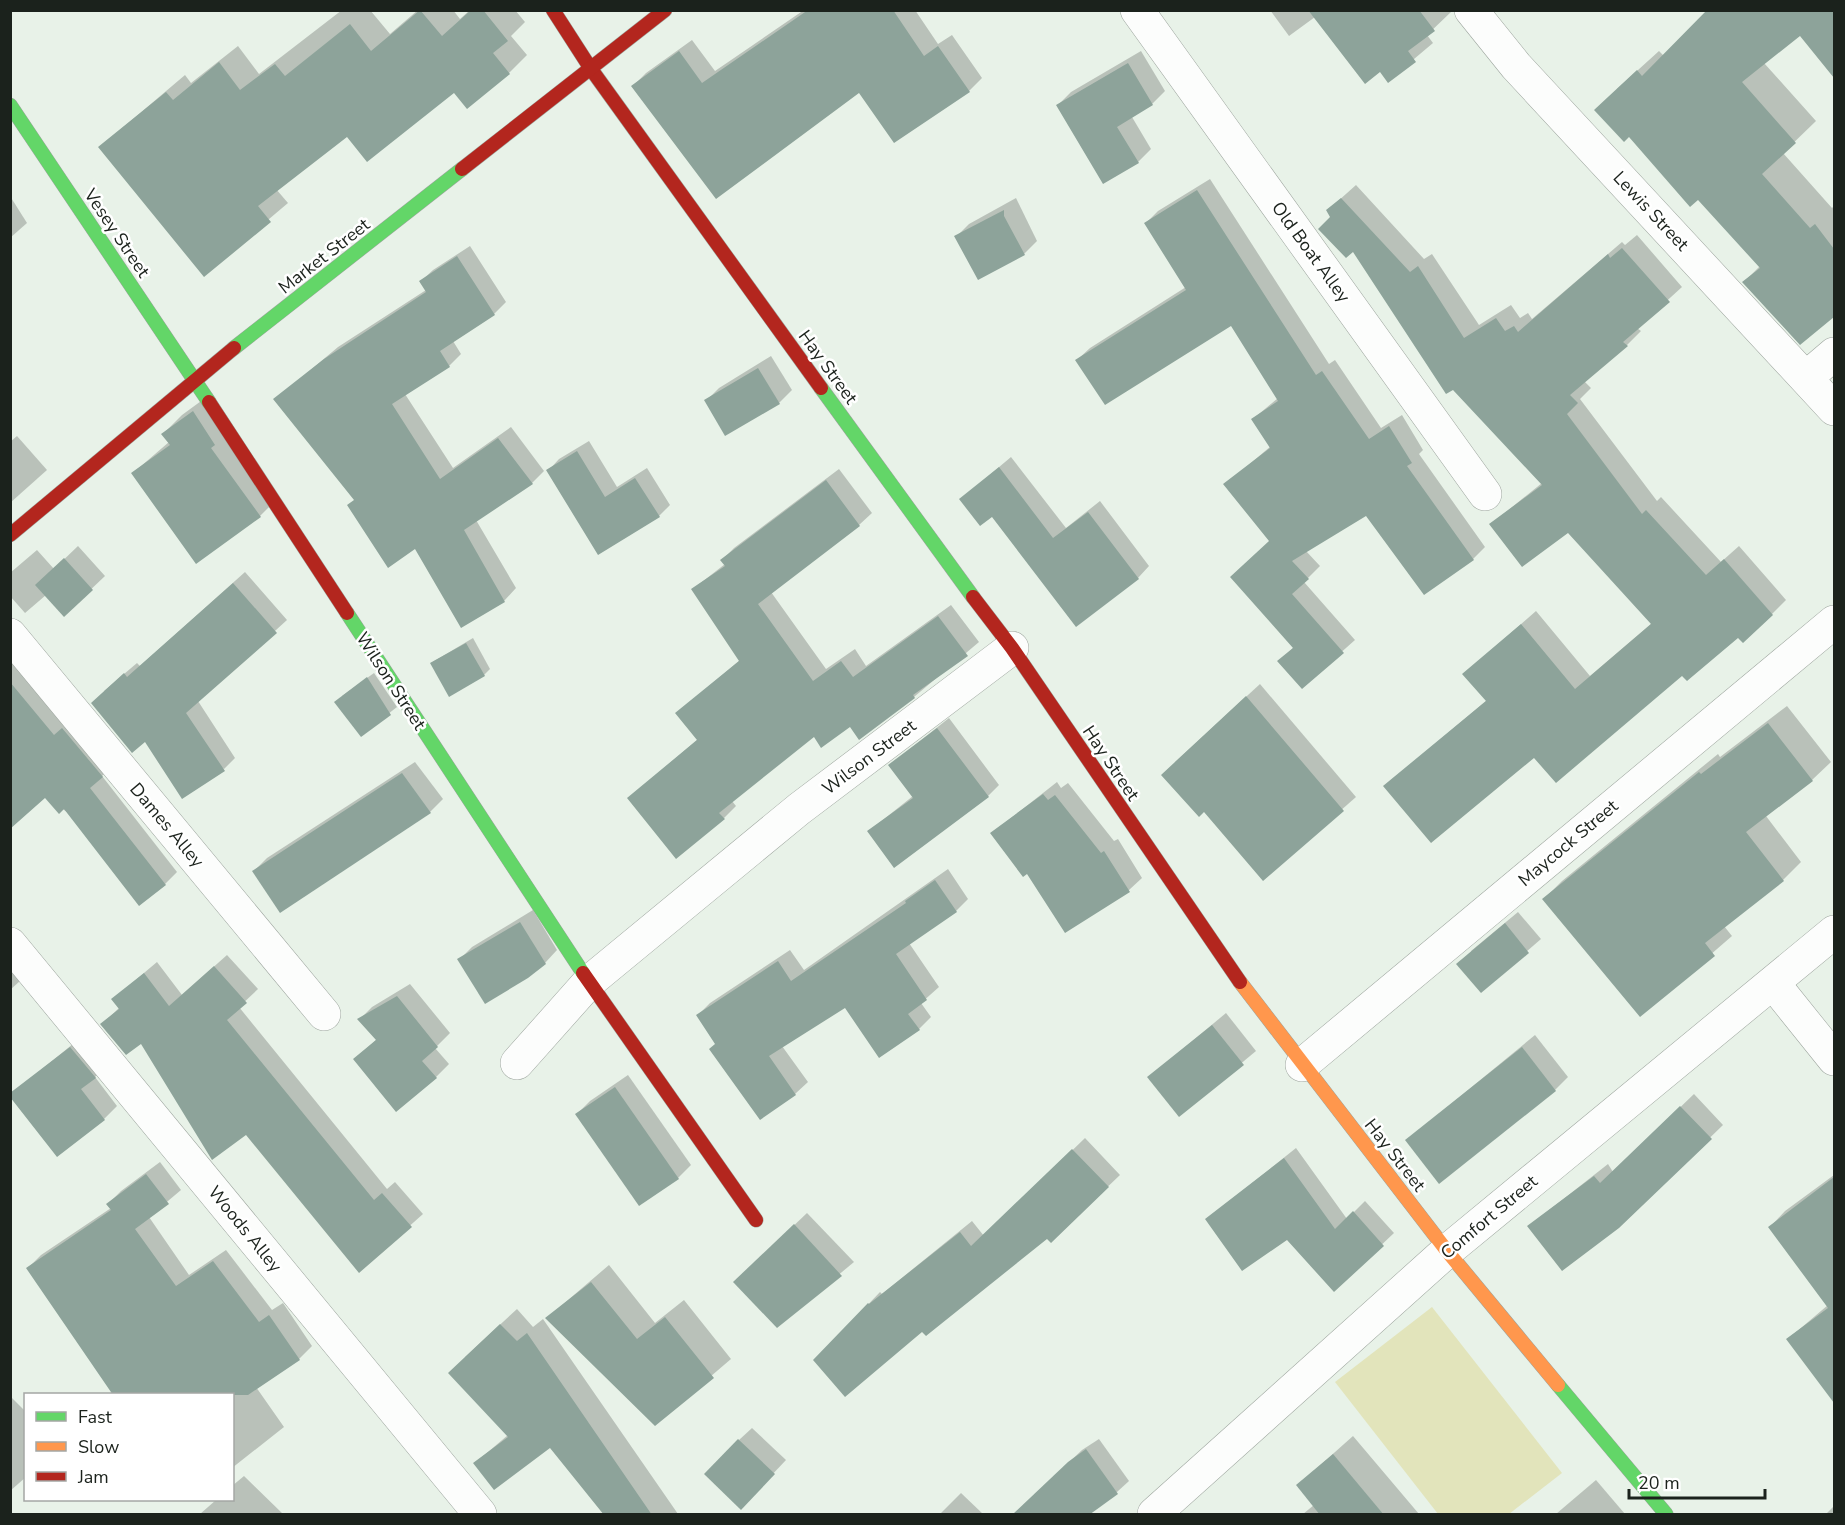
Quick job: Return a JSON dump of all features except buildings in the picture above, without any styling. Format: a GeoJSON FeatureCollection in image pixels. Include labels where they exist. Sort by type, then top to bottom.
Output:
{"type":"FeatureCollection","features":[{"type":"Feature","properties":{"kind":"street","name":"Hay Street"},"geometry":{"type":"LineString","coordinates":[[553,10],[591,69],[928,538],[1012,648],[1214,945],[1302,1065],[1447,1251],[1666,1515]]}},
{"type":"Feature","properties":{"kind":"street","name":"Market Street"},"geometry":{"type":"LineString","coordinates":[[10,535],[194,379],[665,10]]}},
{"type":"Feature","properties":{"kind":"street","name":"Old Boat Alley"},"geometry":{"type":"LineString","coordinates":[[1137,10],[1485,494]]}},
{"type":"Feature","properties":{"kind":"street","name":"Lewis Street"},"geometry":{"type":"LineString","coordinates":[[1471,10],[1516,66],[1834,408]]}},
{"type":"Feature","properties":{"kind":"street","name":"Vesey Street"},"geometry":{"type":"LineString","coordinates":[[10,105],[194,379]]}},
{"type":"Feature","properties":{"kind":"street"},"geometry":{"type":"LineString","coordinates":[[1807,377],[1834,354]]}},
{"type":"Feature","properties":{"kind":"street","name":"Wilson Street"},"geometry":{"type":"LineString","coordinates":[[194,379],[589,982],[756,1220]]}},
{"type":"Feature","properties":{"kind":"street","name":"Maycock Street"},"geometry":{"type":"LineString","coordinates":[[1302,1065],[1834,622]]}},
{"type":"Feature","properties":{"kind":"street","name":"Dames Alley"},"geometry":{"type":"LineString","coordinates":[[10,635],[324,1014]]}},
{"type":"Feature","properties":{"kind":"street","name":"Wilson Street"},"geometry":{"type":"LineString","coordinates":[[517,1063],[589,982],[800,809],[1012,648]]}},
{"type":"Feature","properties":{"kind":"street","name":"Comfort Street"},"geometry":{"type":"LineString","coordinates":[[1154,1515],[1447,1251],[1834,932]]}},
{"type":"Feature","properties":{"kind":"street","name":"Woods Alley"},"geometry":{"type":"LineString","coordinates":[[10,944],[480,1515]]}},
{"type":"Feature","properties":{"kind":"street"},"geometry":{"type":"LineString","coordinates":[[1773,983],[1834,1059]]}},
{"type":"Feature","properties":{"kind":"green space"},"geometry":{"type":"Polygon","coordinates":[[[1432,1307],[1562,1473],[1509,1514],[1438,1514],[1335,1382],[1432,1307]]]}},
{"type":"Feature","properties":{"kind":"traffic: fast"},"geometry":{"type":"LineString","coordinates":[[10,105],[209,402]]}},
{"type":"Feature","properties":{"kind":"traffic: fast"},"geometry":{"type":"LineString","coordinates":[[234,348],[462,169]]}},
{"type":"Feature","properties":{"kind":"traffic: fast"},"geometry":{"type":"LineString","coordinates":[[821,388],[973,597]]}},
{"type":"Feature","properties":{"kind":"traffic: fast"},"geometry":{"type":"LineString","coordinates":[[347,613],[583,973]]}},
{"type":"Feature","properties":{"kind":"traffic: fast"},"geometry":{"type":"LineString","coordinates":[[1558,1385],[1666,1514]]}},
{"type":"Feature","properties":{"kind":"traffic: slow"},"geometry":{"type":"LineString","coordinates":[[1240,982],[1447,1251],[1558,1385]]}},
{"type":"Feature","properties":{"kind":"traffic: jam"},"geometry":{"type":"LineString","coordinates":[[553,10],[591,69],[821,388]]}},
{"type":"Feature","properties":{"kind":"traffic: jam"},"geometry":{"type":"LineString","coordinates":[[462,169],[665,10]]}},
{"type":"Feature","properties":{"kind":"traffic: jam"},"geometry":{"type":"LineString","coordinates":[[10,535],[234,348]]}},
{"type":"Feature","properties":{"kind":"traffic: jam"},"geometry":{"type":"LineString","coordinates":[[209,402],[347,613]]}},
{"type":"Feature","properties":{"kind":"traffic: jam"},"geometry":{"type":"LineString","coordinates":[[973,597],[1012,648],[1240,982]]}},
{"type":"Feature","properties":{"kind":"traffic: jam"},"geometry":{"type":"LineString","coordinates":[[583,973],[756,1220]]}}]}
